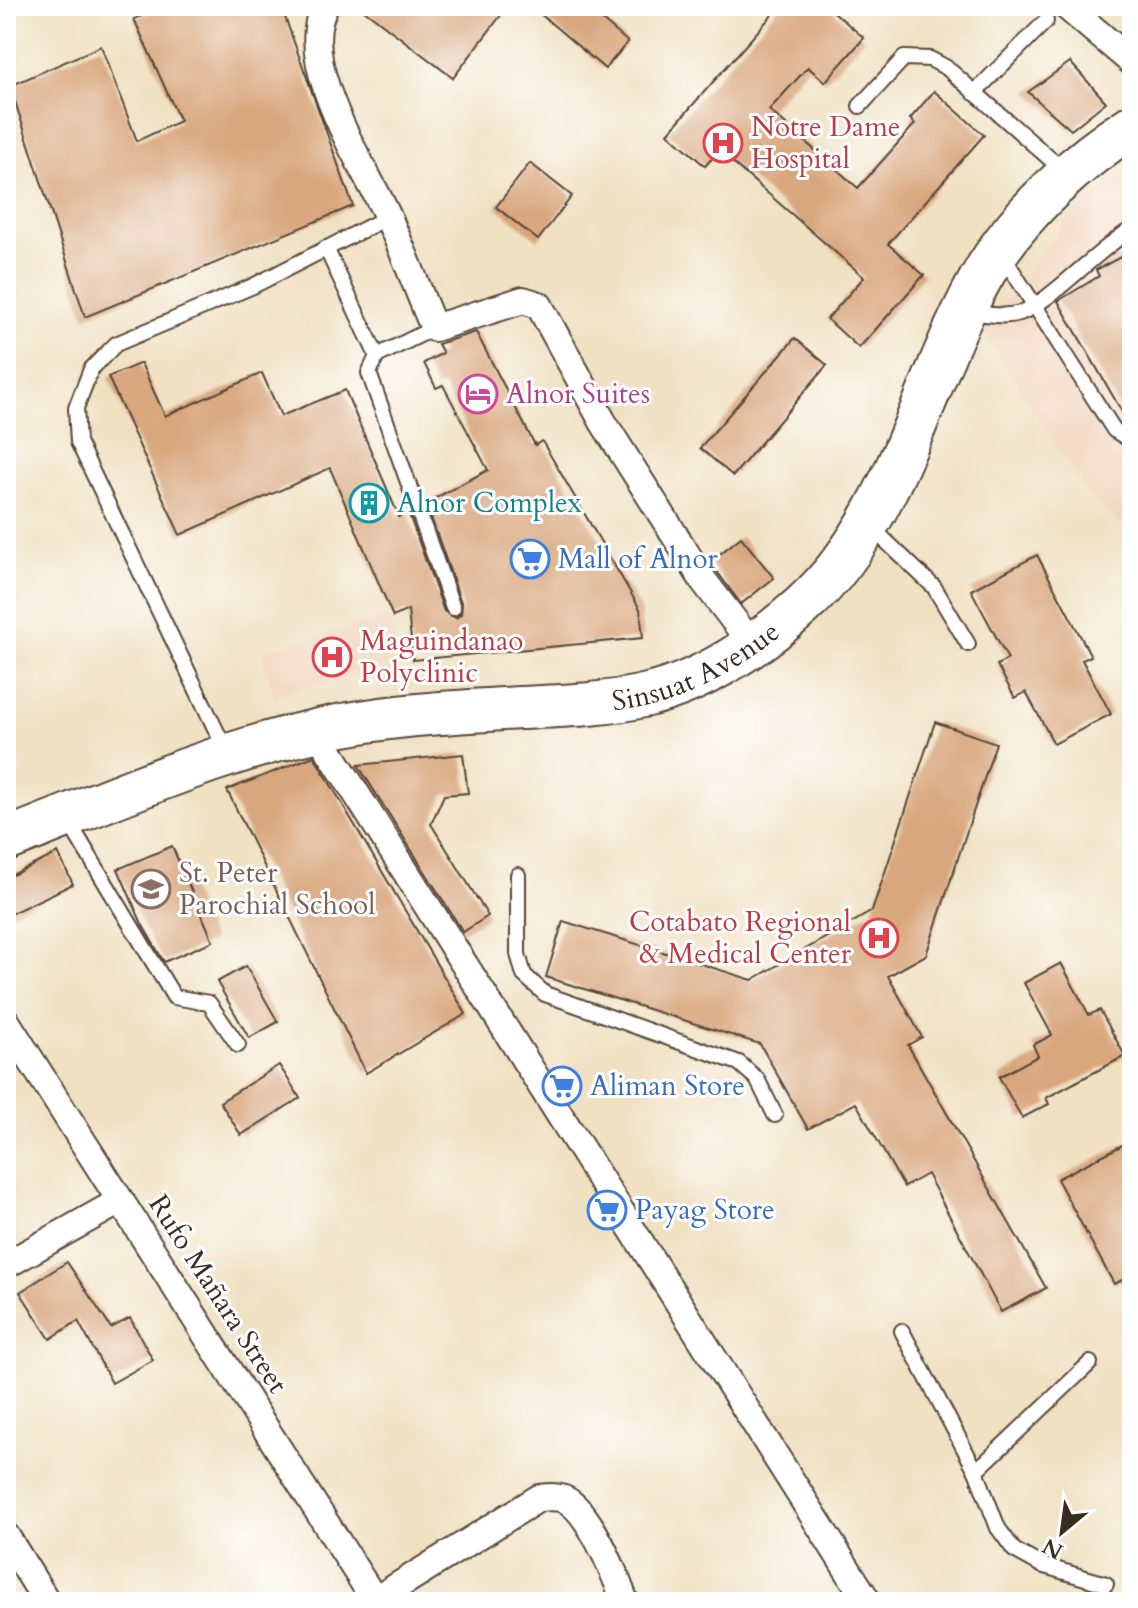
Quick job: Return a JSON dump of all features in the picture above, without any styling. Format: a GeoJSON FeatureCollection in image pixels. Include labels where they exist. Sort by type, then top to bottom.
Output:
{"type":"FeatureCollection","features":[{"type":"Feature","properties":{"kind":"main road","name":"Sinsuat Avenue"},"geometry":{"type":"LineString","coordinates":[[6,840],[228,755],[316,730],[375,718],[585,704],[649,695],[707,673],[802,606],[831,578],[869,525],[964,312],[999,250],[1069,175],[1132,126]]}},
{"type":"Feature","properties":{"kind":"street"},"geometry":{"type":"LineString","coordinates":[[325,6],[316,37],[319,62],[351,145],[388,217],[434,328],[523,300],[539,305],[603,422],[703,580],[752,644]]}},
{"type":"Feature","properties":{"kind":"street"},"geometry":{"type":"LineString","coordinates":[[1056,14],[1132,62]]}},
{"type":"Feature","properties":{"kind":"street"},"geometry":{"type":"LineString","coordinates":[[316,730],[868,1602]]}},
{"type":"Feature","properties":{"kind":"street","name":"Rufo Mañara Street"},"geometry":{"type":"LineString","coordinates":[[6,1021],[375,1601]]}},
{"type":"Feature","properties":{"kind":"street"},"geometry":{"type":"LineString","coordinates":[[6,1265],[120,1201]]}},
{"type":"Feature","properties":{"kind":"street"},"geometry":{"type":"LineString","coordinates":[[375,1601],[539,1498],[552,1497],[576,1508],[611,1568],[625,1602]]}},
{"type":"Feature","properties":{"kind":"street"},"geometry":{"type":"LineString","coordinates":[[6,1536],[47,1602]]}},
{"type":"Feature","properties":{"kind":"lane"},"geometry":{"type":"LineString","coordinates":[[974,93],[1056,14]]}},
{"type":"Feature","properties":{"kind":"lane"},"geometry":{"type":"LineString","coordinates":[[860,106],[904,58],[937,62],[1069,175]]}},
{"type":"Feature","properties":{"kind":"lane"},"geometry":{"type":"LineString","coordinates":[[228,755],[78,442],[76,408],[91,369],[116,344],[253,286],[388,217]]}},
{"type":"Feature","properties":{"kind":"lane"},"geometry":{"type":"LineString","coordinates":[[964,312],[1015,314],[1035,305],[1101,248],[1132,229]]}},
{"type":"Feature","properties":{"kind":"lane"},"geometry":{"type":"LineString","coordinates":[[326,248],[377,356]]}},
{"type":"Feature","properties":{"kind":"lane"},"geometry":{"type":"LineString","coordinates":[[999,250],[1114,430],[1132,441]]}},
{"type":"Feature","properties":{"kind":"lane"},"geometry":{"type":"LineString","coordinates":[[434,328],[377,356],[369,373],[453,608]]}},
{"type":"Feature","properties":{"kind":"lane"},"geometry":{"type":"LineString","coordinates":[[869,525],[934,587],[968,644]]}},
{"type":"Feature","properties":{"kind":"lane"},"geometry":{"type":"LineString","coordinates":[[66,817],[174,997],[209,1003],[238,1045]]}},
{"type":"Feature","properties":{"kind":"lane"},"geometry":{"type":"LineString","coordinates":[[518,875],[519,966],[530,982],[566,1004],[739,1063],[757,1079],[775,1115]]}},
{"type":"Feature","properties":{"kind":"lane"},"geometry":{"type":"LineString","coordinates":[[902,1331],[976,1471],[998,1528],[1014,1550],[1041,1565],[1106,1584]]}},
{"type":"Feature","properties":{"kind":"lane"},"geometry":{"type":"LineString","coordinates":[[976,1471],[1090,1363]]}},
{"type":"Feature","properties":{"kind":"shaded area"},"geometry":{"type":"Polygon","coordinates":[[[1132,171],[1132,534],[1090,498],[983,331],[1081,201],[1132,171]]]}},
{"type":"Feature","properties":{"kind":"shaded area","name":"Maguindanao Polyclinic"},"geometry":{"type":"Polygon","coordinates":[[[389,617],[401,662],[274,696],[262,651],[389,617]]]}},
{"type":"Feature","properties":{"kind":"building"},"geometry":{"type":"Polygon","coordinates":[[[166,6],[281,6],[353,206],[85,317],[10,86],[101,46],[137,141],[180,121],[134,19],[166,6]]]}},
{"type":"Feature","properties":{"kind":"building"},"geometry":{"type":"Polygon","coordinates":[[[359,6],[508,6],[453,78],[359,6]]]}},
{"type":"Feature","properties":{"kind":"building"},"geometry":{"type":"Polygon","coordinates":[[[531,6],[586,6],[628,42],[605,69],[531,6]]]}},
{"type":"Feature","properties":{"kind":"building","name":"Notre Dame Hospital"},"geometry":{"type":"Polygon","coordinates":[[[780,6],[827,6],[864,38],[825,82],[808,67],[769,110],[858,188],[915,124],[910,119],[934,91],[984,135],[888,244],[924,275],[859,348],[827,319],[864,277],[719,151],[705,166],[668,133],[780,6]]]}},
{"type":"Feature","properties":{"kind":"building"},"geometry":{"type":"Polygon","coordinates":[[[1070,62],[1106,102],[1071,130],[1028,92],[1070,62]]]}},
{"type":"Feature","properties":{"kind":"building"},"geometry":{"type":"Polygon","coordinates":[[[530,163],[572,196],[538,240],[496,207],[530,163]]]}},
{"type":"Feature","properties":{"kind":"building"},"geometry":{"type":"Polygon","coordinates":[[[1132,251],[1132,429],[1058,301],[1099,276],[1096,270],[1132,251]]]}},
{"type":"Feature","properties":{"kind":"building"},"geometry":{"type":"Polygon","coordinates":[[[476,332],[535,445],[542,441],[640,609],[643,638],[413,660],[408,610],[393,617],[330,468],[180,535],[108,377],[141,363],[165,416],[262,373],[281,416],[345,390],[399,517],[408,512],[444,611],[456,618],[461,614],[462,605],[426,503],[488,470],[443,385],[436,388],[424,363],[443,353],[438,344],[476,332]]]}},
{"type":"Feature","properties":{"kind":"building"},"geometry":{"type":"Polygon","coordinates":[[[795,338],[827,365],[733,476],[700,448],[795,338]]]}},
{"type":"Feature","properties":{"kind":"building"},"geometry":{"type":"Polygon","coordinates":[[[741,537],[774,578],[741,604],[710,562],[741,537]]]}},
{"type":"Feature","properties":{"kind":"building"},"geometry":{"type":"Polygon","coordinates":[[[1037,555],[1091,656],[1082,660],[1111,714],[1054,744],[1026,692],[1015,698],[997,665],[1008,659],[971,590],[1037,555]]]}},
{"type":"Feature","properties":{"kind":"building","name":"Cotabato Regional & Medical Center"},"geometry":{"type":"Polygon","coordinates":[[[935,722],[996,743],[926,955],[888,976],[922,1037],[908,1045],[1046,1288],[1001,1312],[927,1174],[904,1187],[856,1103],[808,1129],[760,1044],[546,977],[563,921],[752,980],[872,911],[935,722]]]}},
{"type":"Feature","properties":{"kind":"building"},"geometry":{"type":"Polygon","coordinates":[[[463,754],[468,793],[444,795],[431,824],[488,916],[463,932],[358,765],[463,754]]]}},
{"type":"Feature","properties":{"kind":"building"},"geometry":{"type":"Polygon","coordinates":[[[314,756],[466,1014],[366,1073],[227,790],[314,756]]]}},
{"type":"Feature","properties":{"kind":"building"},"geometry":{"type":"Polygon","coordinates":[[[172,846],[213,941],[164,962],[142,924],[118,869],[172,846]]]}},
{"type":"Feature","properties":{"kind":"building"},"geometry":{"type":"Polygon","coordinates":[[[58,853],[73,884],[6,916],[6,878],[58,853]]]}},
{"type":"Feature","properties":{"kind":"building"},"geometry":{"type":"Polygon","coordinates":[[[1061,963],[1089,1015],[1100,1010],[1125,1056],[1046,1098],[1049,1104],[1022,1118],[999,1077],[1038,1056],[1033,1045],[1052,1035],[1024,983],[1061,963]]]}},
{"type":"Feature","properties":{"kind":"building"},"geometry":{"type":"Polygon","coordinates":[[[246,966],[278,1022],[249,1038],[217,982],[246,966]]]}},
{"type":"Feature","properties":{"kind":"building"},"geometry":{"type":"Polygon","coordinates":[[[279,1065],[300,1098],[241,1135],[220,1102],[279,1065]]]}},
{"type":"Feature","properties":{"kind":"building"},"geometry":{"type":"Polygon","coordinates":[[[1132,1140],[1132,1275],[1114,1284],[1057,1179],[1132,1140]]]}},
{"type":"Feature","properties":{"kind":"building"},"geometry":{"type":"Polygon","coordinates":[[[67,1262],[111,1328],[130,1318],[153,1360],[112,1383],[78,1321],[50,1339],[20,1292],[67,1262]]]}},
{"type":"Feature","properties":{"kind":"place","name":"Notre Dame Hospital"},"geometry":{"type":"Point","coordinates":[723,143]}},
{"type":"Feature","properties":{"kind":"place","name":"Alnor Suites"},"geometry":{"type":"Point","coordinates":[478,394]}},
{"type":"Feature","properties":{"kind":"place","name":"Alnor Complex"},"geometry":{"type":"Point","coordinates":[369,503]}},
{"type":"Feature","properties":{"kind":"place","name":"Mall of Alnor"},"geometry":{"type":"Point","coordinates":[530,559]}},
{"type":"Feature","properties":{"kind":"place","name":"Maguindanao Polyclinic"},"geometry":{"type":"Point","coordinates":[332,657]}},
{"type":"Feature","properties":{"kind":"place","name":"St. Peter Parochial School"},"geometry":{"type":"Point","coordinates":[151,889]}},
{"type":"Feature","properties":{"kind":"place","name":"Cotabato Regional & Medical Center"},"geometry":{"type":"Point","coordinates":[879,938]}},
{"type":"Feature","properties":{"kind":"place","name":"Aliman Store"},"geometry":{"type":"Point","coordinates":[562,1086]}},
{"type":"Feature","properties":{"kind":"place","name":"Payag Store"},"geometry":{"type":"Point","coordinates":[607,1210]}}]}
